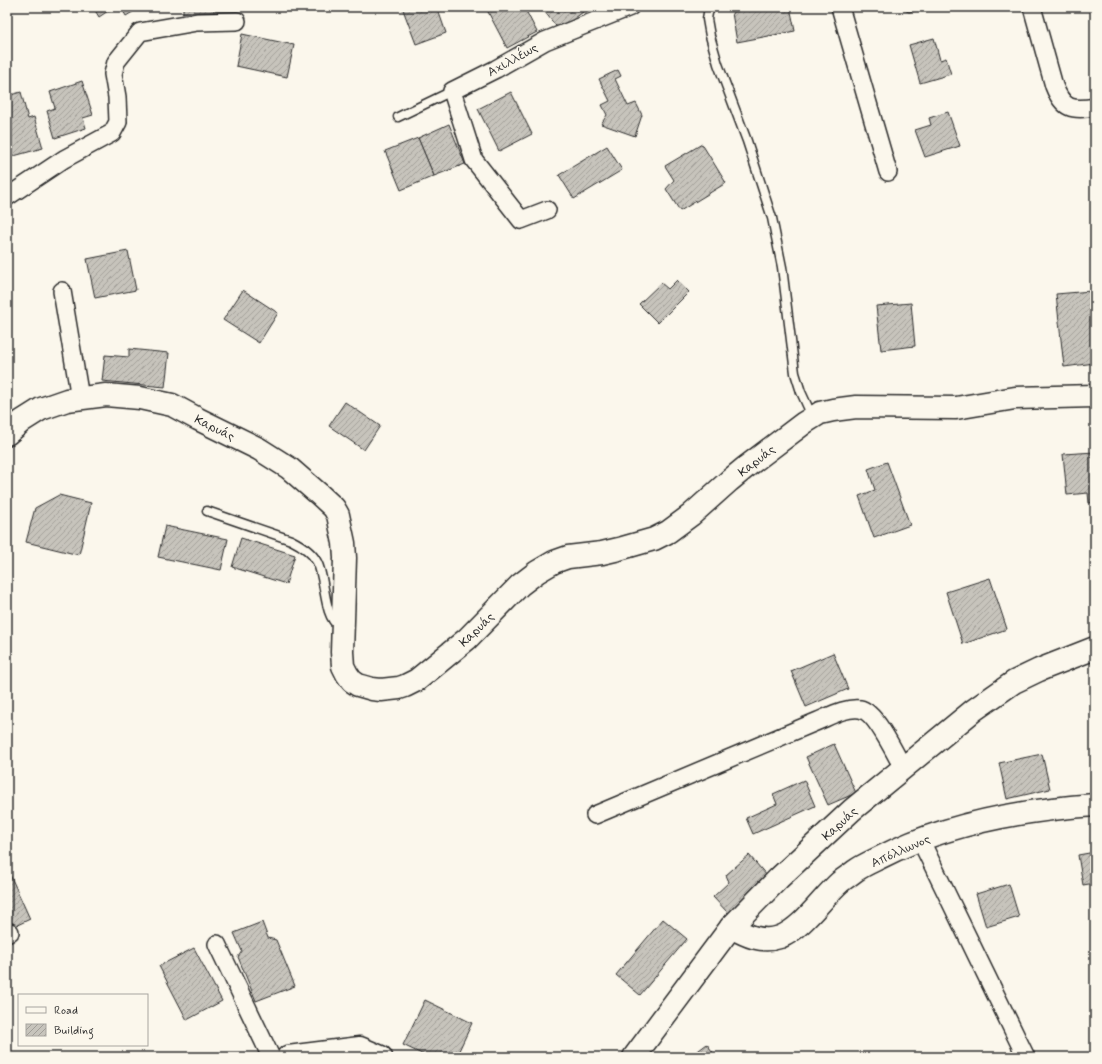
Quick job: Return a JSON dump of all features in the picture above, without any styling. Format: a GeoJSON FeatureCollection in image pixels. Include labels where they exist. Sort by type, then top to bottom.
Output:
{"type":"FeatureCollection","features":[{"type":"Feature","properties":{"kind":"main road","name":"Καρυάς"},"geometry":{"type":"LineString","coordinates":[[7,434],[22,421],[41,409],[67,400],[106,395],[140,398],[172,405],[259,449],[289,468],[334,508],[338,515],[344,543],[345,558],[342,652],[347,674],[352,681],[358,685],[372,689],[390,690],[405,686],[428,672],[467,639],[520,585],[537,572],[554,562],[619,549],[654,539],[668,532],[691,515],[729,481],[782,439],[820,412],[850,407],[956,408],[1015,398],[1095,396]]}},
{"type":"Feature","properties":{"kind":"main road","name":"Καρυάς"},"geometry":{"type":"LineString","coordinates":[[634,1057],[731,928],[779,878],[852,810],[974,710],[1014,682],[1039,670],[1095,648]]}},
{"type":"Feature","properties":{"kind":"main road","name":"Απόλλωνος"},"geometry":{"type":"LineString","coordinates":[[731,928],[753,938],[774,938],[784,935],[798,926],[840,882],[857,870],[920,839],[968,824],[1007,815],[1095,805]]}},
{"type":"Feature","properties":{"kind":"main road"},"geometry":{"type":"LineString","coordinates":[[288,1057],[360,1048],[381,1057]]}},
{"type":"Feature","properties":{"kind":"street","name":"Αχιλλέως"},"geometry":{"type":"LineString","coordinates":[[452,91],[496,69],[545,41],[630,7]]}},
{"type":"Feature","properties":{"kind":"street"},"geometry":{"type":"LineString","coordinates":[[840,7],[888,172]]}},
{"type":"Feature","properties":{"kind":"street"},"geometry":{"type":"LineString","coordinates":[[1032,7],[1058,96],[1066,105],[1072,108],[1078,109],[1095,107]]}},
{"type":"Feature","properties":{"kind":"street"},"geometry":{"type":"LineString","coordinates":[[7,197],[64,159],[112,133],[118,122],[117,97],[113,74],[116,62],[140,32],[197,22],[237,21]]}},
{"type":"Feature","properties":{"kind":"street"},"geometry":{"type":"LineString","coordinates":[[452,91],[474,160],[521,220],[547,210]]}},
{"type":"Feature","properties":{"kind":"street"},"geometry":{"type":"LineString","coordinates":[[62,291],[80,398]]}},
{"type":"Feature","properties":{"kind":"street"},"geometry":{"type":"LineString","coordinates":[[595,815],[818,721],[833,715],[858,709],[864,710],[880,727],[903,768]]}},
{"type":"Feature","properties":{"kind":"street"},"geometry":{"type":"LineString","coordinates":[[920,839],[1026,1057]]}},
{"type":"Feature","properties":{"kind":"street"},"geometry":{"type":"LineString","coordinates":[[217,944],[271,1057]]}},
{"type":"Feature","properties":{"kind":"lane"},"geometry":{"type":"LineString","coordinates":[[711,7],[707,19],[718,64],[747,141],[772,218],[782,268],[796,373],[801,392],[812,417]]}},
{"type":"Feature","properties":{"kind":"lane","name":"Αχιλλέως"},"geometry":{"type":"LineString","coordinates":[[398,117],[452,91]]}},
{"type":"Feature","properties":{"kind":"lane"},"geometry":{"type":"LineString","coordinates":[[207,511],[291,540],[307,550],[317,562],[321,571],[331,617],[336,625],[343,627]]}},
{"type":"Feature","properties":{"kind":"building"},"geometry":{"type":"Polygon","coordinates":[[[93,7],[114,7],[99,17],[93,7]]]}},
{"type":"Feature","properties":{"kind":"building"},"geometry":{"type":"Polygon","coordinates":[[[121,7],[135,7],[136,10],[126,16],[121,7]]]}},
{"type":"Feature","properties":{"kind":"building"},"geometry":{"type":"Polygon","coordinates":[[[183,7],[214,7],[214,14],[183,13],[183,7]]]}},
{"type":"Feature","properties":{"kind":"building"},"geometry":{"type":"Polygon","coordinates":[[[402,7],[437,7],[446,33],[416,44],[402,7]]]}},
{"type":"Feature","properties":{"kind":"building"},"geometry":{"type":"Polygon","coordinates":[[[524,7],[537,32],[507,48],[486,8],[524,7]]]}},
{"type":"Feature","properties":{"kind":"building"},"geometry":{"type":"Polygon","coordinates":[[[541,7],[585,7],[587,9],[559,30],[541,7]]]}},
{"type":"Feature","properties":{"kind":"building"},"geometry":{"type":"Polygon","coordinates":[[[746,7],[790,7],[795,31],[737,42],[732,13],[746,7]]]}},
{"type":"Feature","properties":{"kind":"building"},"geometry":{"type":"Polygon","coordinates":[[[903,7],[931,7],[909,12],[904,10],[903,7]]]}},
{"type":"Feature","properties":{"kind":"building"},"geometry":{"type":"Polygon","coordinates":[[[242,34],[294,45],[287,77],[236,66],[242,34]]]}},
{"type":"Feature","properties":{"kind":"building"},"geometry":{"type":"Polygon","coordinates":[[[934,38],[940,60],[946,58],[951,74],[920,83],[909,45],[934,38]]]}},
{"type":"Feature","properties":{"kind":"building"},"geometry":{"type":"Polygon","coordinates":[[[618,70],[621,76],[615,79],[628,106],[636,103],[642,115],[635,136],[601,124],[607,115],[602,105],[610,101],[599,79],[618,70]]]}},
{"type":"Feature","properties":{"kind":"building"},"geometry":{"type":"Polygon","coordinates":[[[82,81],[93,115],[83,118],[86,128],[55,138],[47,111],[55,108],[50,92],[82,81]]]}},
{"type":"Feature","properties":{"kind":"building"},"geometry":{"type":"Polygon","coordinates":[[[21,92],[28,119],[34,117],[43,148],[10,157],[7,147],[7,96],[21,92]]]}},
{"type":"Feature","properties":{"kind":"building"},"geometry":{"type":"Polygon","coordinates":[[[511,92],[532,134],[499,151],[478,109],[511,92]]]}},
{"type":"Feature","properties":{"kind":"building"},"geometry":{"type":"Polygon","coordinates":[[[948,112],[960,146],[925,157],[915,130],[931,125],[929,118],[948,112]]]}},
{"type":"Feature","properties":{"kind":"building"},"geometry":{"type":"Polygon","coordinates":[[[449,124],[465,164],[434,176],[418,138],[449,124]]]}},
{"type":"Feature","properties":{"kind":"building"},"geometry":{"type":"Polygon","coordinates":[[[418,138],[434,176],[401,190],[385,151],[418,138]]]}},
{"type":"Feature","properties":{"kind":"building"},"geometry":{"type":"Polygon","coordinates":[[[702,144],[726,183],[680,211],[666,189],[674,180],[665,166],[702,144]]]}},
{"type":"Feature","properties":{"kind":"building"},"geometry":{"type":"Polygon","coordinates":[[[607,146],[622,170],[574,199],[559,175],[607,146]]]}},
{"type":"Feature","properties":{"kind":"building"},"geometry":{"type":"Polygon","coordinates":[[[128,251],[136,290],[95,298],[87,259],[128,251]]]}},
{"type":"Feature","properties":{"kind":"building"},"geometry":{"type":"Polygon","coordinates":[[[677,280],[689,292],[658,323],[639,304],[661,283],[668,289],[677,280]]]}},
{"type":"Feature","properties":{"kind":"building"},"geometry":{"type":"Polygon","coordinates":[[[243,290],[278,313],[259,343],[223,320],[243,290]]]}},
{"type":"Feature","properties":{"kind":"building"},"geometry":{"type":"Polygon","coordinates":[[[1091,291],[1095,328],[1095,363],[1064,367],[1056,294],[1091,291]]]}},
{"type":"Feature","properties":{"kind":"building"},"geometry":{"type":"Polygon","coordinates":[[[911,303],[915,346],[881,350],[876,306],[911,303]]]}},
{"type":"Feature","properties":{"kind":"building"},"geometry":{"type":"Polygon","coordinates":[[[129,349],[169,353],[165,387],[102,381],[105,355],[129,357],[129,349]]]}},
{"type":"Feature","properties":{"kind":"building"},"geometry":{"type":"Polygon","coordinates":[[[345,402],[380,426],[364,450],[329,426],[345,402]]]}},
{"type":"Feature","properties":{"kind":"building"},"geometry":{"type":"Polygon","coordinates":[[[1095,452],[1095,502],[1089,503],[1088,493],[1067,495],[1063,454],[1095,452]]]}},
{"type":"Feature","properties":{"kind":"building"},"geometry":{"type":"Polygon","coordinates":[[[887,462],[910,525],[874,538],[859,496],[875,490],[868,469],[887,462]]]}},
{"type":"Feature","properties":{"kind":"building"},"geometry":{"type":"Polygon","coordinates":[[[59,495],[91,503],[79,555],[26,542],[35,508],[59,495]]]}},
{"type":"Feature","properties":{"kind":"building"},"geometry":{"type":"Polygon","coordinates":[[[165,526],[228,539],[221,570],[158,557],[165,526]]]}},
{"type":"Feature","properties":{"kind":"building"},"geometry":{"type":"Polygon","coordinates":[[[241,538],[295,555],[286,584],[232,567],[241,538]]]}},
{"type":"Feature","properties":{"kind":"building"},"geometry":{"type":"Polygon","coordinates":[[[990,578],[1007,629],[963,644],[946,592],[990,578]]]}},
{"type":"Feature","properties":{"kind":"building"},"geometry":{"type":"Polygon","coordinates":[[[833,653],[848,689],[806,707],[791,671],[833,653]]]}},
{"type":"Feature","properties":{"kind":"building"},"geometry":{"type":"Polygon","coordinates":[[[834,744],[856,793],[828,805],[806,757],[834,744]]]}},
{"type":"Feature","properties":{"kind":"building"},"geometry":{"type":"Polygon","coordinates":[[[1042,754],[1050,789],[1007,799],[999,763],[1042,754]]]}},
{"type":"Feature","properties":{"kind":"building"},"geometry":{"type":"Polygon","coordinates":[[[804,780],[815,806],[753,834],[746,818],[777,804],[773,794],[804,780]]]}},
{"type":"Feature","properties":{"kind":"building"},"geometry":{"type":"Polygon","coordinates":[[[1095,852],[1095,883],[1083,885],[1078,855],[1095,852]]]}},
{"type":"Feature","properties":{"kind":"building"},"geometry":{"type":"Polygon","coordinates":[[[749,855],[768,877],[728,913],[713,897],[729,882],[726,875],[749,855]]]}},
{"type":"Feature","properties":{"kind":"building"},"geometry":{"type":"Polygon","coordinates":[[[7,868],[30,919],[7,930],[7,868]]]}},
{"type":"Feature","properties":{"kind":"building"},"geometry":{"type":"Polygon","coordinates":[[[1009,884],[1019,917],[986,927],[976,894],[1009,884]]]}},
{"type":"Feature","properties":{"kind":"building"},"geometry":{"type":"Polygon","coordinates":[[[663,919],[687,939],[640,995],[616,975],[663,919]]]}},
{"type":"Feature","properties":{"kind":"building"},"geometry":{"type":"Polygon","coordinates":[[[262,922],[268,938],[276,940],[295,986],[256,1001],[238,957],[242,951],[234,933],[262,922]]]}},
{"type":"Feature","properties":{"kind":"building"},"geometry":{"type":"Polygon","coordinates":[[[194,948],[222,1001],[187,1020],[159,966],[194,948]]]}},
{"type":"Feature","properties":{"kind":"building"},"geometry":{"type":"Polygon","coordinates":[[[425,1000],[472,1023],[456,1057],[428,1057],[403,1045],[425,1000]]]}},
{"type":"Feature","properties":{"kind":"building"},"geometry":{"type":"Polygon","coordinates":[[[707,1044],[716,1057],[698,1057],[695,1053],[707,1044]]]}}]}
